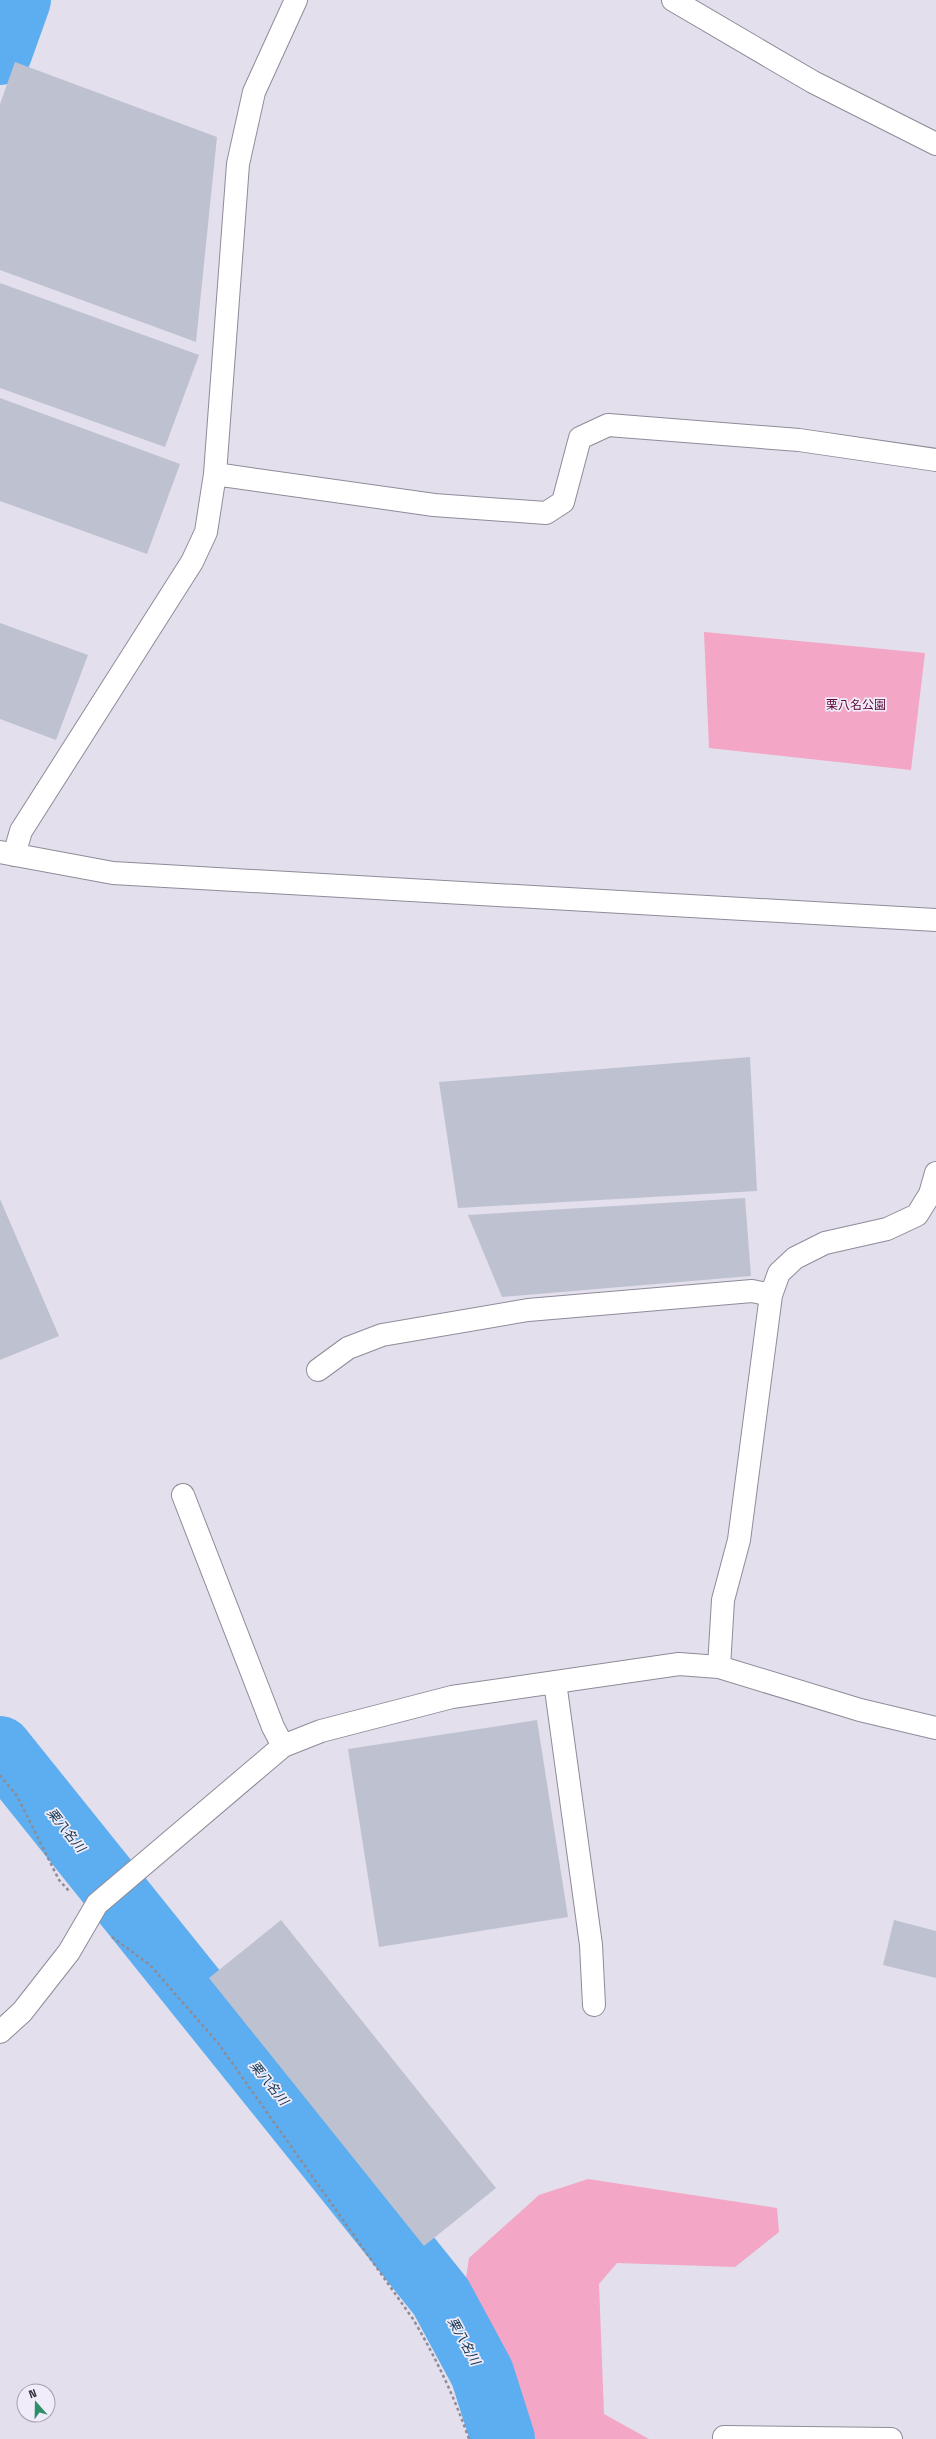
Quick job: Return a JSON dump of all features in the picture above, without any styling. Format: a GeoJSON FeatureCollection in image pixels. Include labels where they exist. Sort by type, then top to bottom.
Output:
{"type":"FeatureCollection","features":[{"type":"Feature","properties":{"kind":"street"},"geometry":{"type":"LineString","coordinates":[[296,0],[254,92],[238,164],[215,474],[206,532],[192,562],[7,853],[113,873],[936,920]]}},
{"type":"Feature","properties":{"kind":"street"},"geometry":{"type":"LineString","coordinates":[[673,0],[813,82],[936,144]]}},
{"type":"Feature","properties":{"kind":"street"},"geometry":{"type":"LineString","coordinates":[[215,474],[434,505],[546,513],[563,502],[580,438],[608,425],[799,440],[936,460]]}},
{"type":"Feature","properties":{"kind":"street"},"geometry":{"type":"LineString","coordinates":[[719,1667],[723,1600],[739,1540],[770,1295],[779,1273],[795,1258],[825,1243],[887,1229],[917,1215],[930,1194],[936,1173]]}},
{"type":"Feature","properties":{"kind":"street"},"geometry":{"type":"LineString","coordinates":[[318,1370],[348,1348],[382,1335],[528,1310],[752,1291],[770,1295]]}},
{"type":"Feature","properties":{"kind":"street"},"geometry":{"type":"LineString","coordinates":[[183,1495],[273,1727],[283,1746]]}},
{"type":"Feature","properties":{"kind":"street"},"geometry":{"type":"LineString","coordinates":[[0,2032],[22,2012],[69,1952],[94,1909],[283,1746],[321,1731],[452,1697],[679,1664],[719,1667],[860,1710],[936,1728]]}},
{"type":"Feature","properties":{"kind":"street"},"geometry":{"type":"LineString","coordinates":[[555,1682],[591,1945],[594,2005]]}},
{"type":"Feature","properties":{"kind":"street"},"geometry":{"type":"LineString","coordinates":[[724,2437],[891,2439]]}},
{"type":"Feature","properties":{"kind":"path"},"geometry":{"type":"LineString","coordinates":[[0,1775],[17,1796],[59,1880],[94,1909],[108,1934],[150,1964],[218,2043],[413,2319],[437,2360],[452,2393],[469,2439]]}},
{"type":"Feature","properties":{"kind":"green space","name":"栗八名公園"},"geometry":{"type":"Polygon","coordinates":[[[704,632],[925,653],[911,770],[709,748],[704,632]]]}},
{"type":"Feature","properties":{"kind":"green space"},"geometry":{"type":"Polygon","coordinates":[[[588,2179],[777,2208],[779,2232],[735,2267],[617,2263],[599,2284],[604,2414],[649,2439],[527,2439],[499,2353],[464,2292],[469,2258],[539,2195],[588,2179]]]}},
{"type":"Feature","properties":{"kind":"building"},"geometry":{"type":"Polygon","coordinates":[[[15,62],[217,137],[196,342],[0,270],[0,104],[15,62]]]}},
{"type":"Feature","properties":{"kind":"building"},"geometry":{"type":"Polygon","coordinates":[[[0,283],[199,355],[165,447],[0,388],[0,283]]]}},
{"type":"Feature","properties":{"kind":"building"},"geometry":{"type":"Polygon","coordinates":[[[0,398],[180,464],[147,554],[0,501],[0,398]]]}},
{"type":"Feature","properties":{"kind":"building"},"geometry":{"type":"Polygon","coordinates":[[[0,623],[88,655],[56,740],[0,719],[0,623]]]}},
{"type":"Feature","properties":{"kind":"building"},"geometry":{"type":"Polygon","coordinates":[[[750,1057],[757,1191],[458,1208],[439,1082],[750,1057]]]}},
{"type":"Feature","properties":{"kind":"building"},"geometry":{"type":"Polygon","coordinates":[[[745,1198],[751,1276],[502,1297],[468,1215],[745,1198]]]}},
{"type":"Feature","properties":{"kind":"building"},"geometry":{"type":"Polygon","coordinates":[[[0,1199],[59,1336],[0,1360],[0,1199]]]}},
{"type":"Feature","properties":{"kind":"building"},"geometry":{"type":"Polygon","coordinates":[[[537,1720],[568,1917],[379,1947],[348,1749],[537,1720]]]}},
{"type":"Feature","properties":{"kind":"building"},"geometry":{"type":"Polygon","coordinates":[[[281,1920],[496,2188],[424,2246],[209,1978],[281,1920]]]}},
{"type":"Feature","properties":{"kind":"building"},"geometry":{"type":"Polygon","coordinates":[[[894,1920],[936,1931],[936,1978],[883,1965],[894,1920]]]}},
{"type":"Feature","properties":{"kind":"waterway","name":"栗八名川"},"geometry":{"type":"LineString","coordinates":[[0,53],[19,0]]}},
{"type":"Feature","properties":{"kind":"waterway","name":"栗八名川"},"geometry":{"type":"LineString","coordinates":[[0,1748],[441,2297],[482,2373],[503,2439]]}}]}
